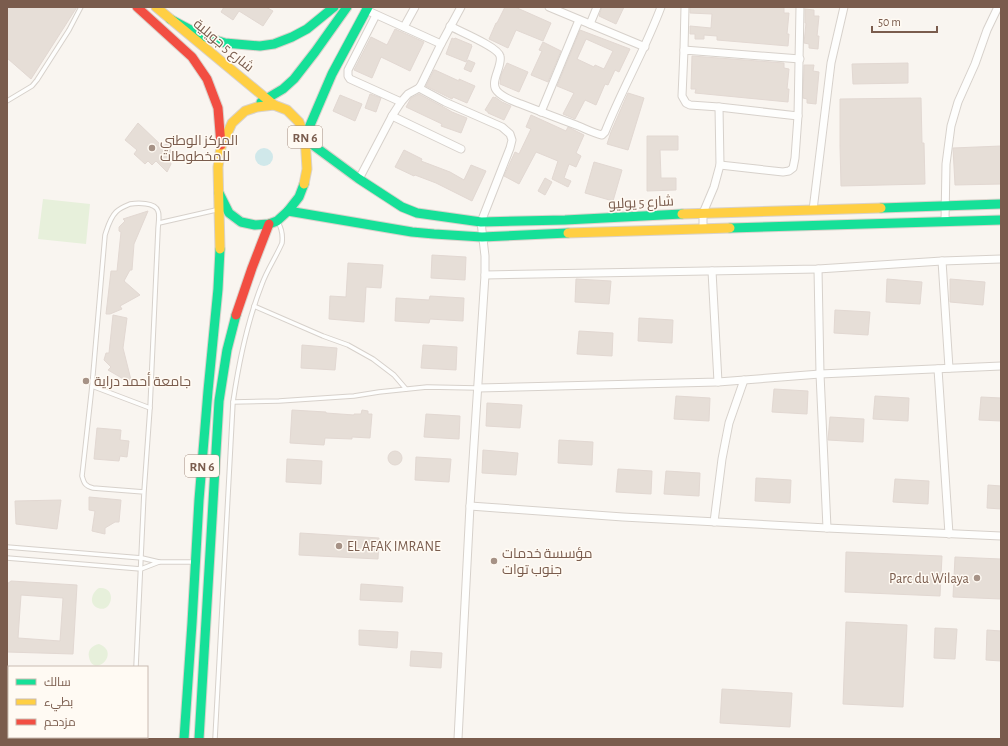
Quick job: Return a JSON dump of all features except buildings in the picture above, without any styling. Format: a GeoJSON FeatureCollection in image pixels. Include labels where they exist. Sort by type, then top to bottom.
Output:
{"type":"FeatureCollection","features":[{"type":"Feature","properties":{"kind":"main road","name":"شارع 5 جويلية"},"geometry":{"type":"LineString","coordinates":[[137,7],[192,57],[207,79],[218,108],[221,147]]}},
{"type":"Feature","properties":{"kind":"main road","name":"شارع 5 جويلية"},"geometry":{"type":"LineString","coordinates":[[156,7],[274,105]]}},
{"type":"Feature","properties":{"kind":"main road"},"geometry":{"type":"LineString","coordinates":[[170,19],[202,36],[225,43],[260,46],[274,44],[307,30],[334,7]]}},
{"type":"Feature","properties":{"kind":"main road"},"geometry":{"type":"LineString","coordinates":[[245,111],[283,89],[294,79],[347,7]]}},
{"type":"Feature","properties":{"kind":"main road"},"geometry":{"type":"LineString","coordinates":[[305,139],[321,97],[367,9]]}},
{"type":"Feature","properties":{"kind":"main road","name":"RN 6"},"geometry":{"type":"LineString","coordinates":[[199,739],[219,401],[224,367],[232,326],[245,288],[273,223],[288,211],[299,197],[307,169],[305,139],[299,122],[287,110],[274,105]]}},
{"type":"Feature","properties":{"kind":"main road"},"geometry":{"type":"LineString","coordinates":[[245,111],[257,107],[274,105]]}},
{"type":"Feature","properties":{"kind":"main road","name":"RN 6"},"geometry":{"type":"LineString","coordinates":[[184,739],[199,500],[218,289],[220,209],[218,167],[221,147],[232,123],[245,111]]}},
{"type":"Feature","properties":{"kind":"main road","name":"شارع 5 يوليو"},"geometry":{"type":"LineString","coordinates":[[305,139],[359,179],[402,207],[417,213],[481,222],[703,213],[1001,204]]}},
{"type":"Feature","properties":{"kind":"main road","name":"RN 6"},"geometry":{"type":"LineString","coordinates":[[219,193],[229,213],[241,222],[255,225],[273,223]]}},
{"type":"Feature","properties":{"kind":"main road","name":"شارع 5 يوليو"},"geometry":{"type":"LineString","coordinates":[[288,211],[412,232],[482,237],[1001,220]]}},
{"type":"Feature","properties":{"kind":"street"},"geometry":{"type":"LineString","coordinates":[[404,27],[415,7]]}},
{"type":"Feature","properties":{"kind":"street"},"geometry":{"type":"LineString","coordinates":[[359,179],[401,102],[408,94],[419,88],[461,7]]}},
{"type":"Feature","properties":{"kind":"street"},"geometry":{"type":"LineString","coordinates":[[548,7],[645,48]]}},
{"type":"Feature","properties":{"kind":"street"},"geometry":{"type":"LineString","coordinates":[[590,24],[597,7]]}},
{"type":"Feature","properties":{"kind":"street"},"geometry":{"type":"LineString","coordinates":[[450,26],[486,43],[498,51],[500,61],[494,85],[496,90],[506,98],[600,135],[603,134],[622,92],[645,48],[661,7]]}},
{"type":"Feature","properties":{"kind":"street"},"geometry":{"type":"LineString","coordinates":[[686,7],[682,96],[686,103],[690,105],[798,116]]}},
{"type":"Feature","properties":{"kind":"street"},"geometry":{"type":"LineString","coordinates":[[720,165],[783,172],[793,168],[798,116],[800,7]]}},
{"type":"Feature","properties":{"kind":"street"},"geometry":{"type":"LineString","coordinates":[[813,210],[831,63],[844,7]]}},
{"type":"Feature","properties":{"kind":"street"},"geometry":{"type":"LineString","coordinates":[[945,221],[946,164],[953,120],[958,102],[975,64],[987,30],[998,7]]}},
{"type":"Feature","properties":{"kind":"street"},"geometry":{"type":"LineString","coordinates":[[367,9],[376,15],[441,44]]}},
{"type":"Feature","properties":{"kind":"street"},"geometry":{"type":"LineString","coordinates":[[376,15],[348,70],[348,76],[350,79],[362,85],[401,102]]}},
{"type":"Feature","properties":{"kind":"street"},"geometry":{"type":"LineString","coordinates":[[541,112],[579,20]]}},
{"type":"Feature","properties":{"kind":"street"},"geometry":{"type":"LineString","coordinates":[[684,50],[800,59]]}},
{"type":"Feature","properties":{"kind":"street"},"geometry":{"type":"LineString","coordinates":[[419,88],[445,102],[502,127],[510,134],[512,140],[481,222],[485,256],[485,275],[470,506],[458,739]]}},
{"type":"Feature","properties":{"kind":"street"},"geometry":{"type":"LineString","coordinates":[[703,229],[703,213],[714,187],[720,165],[719,107]]}},
{"type":"Feature","properties":{"kind":"street"},"geometry":{"type":"LineString","coordinates":[[392,116],[461,149]]}},
{"type":"Feature","properties":{"kind":"street"},"geometry":{"type":"LineString","coordinates":[[485,275],[818,269],[1001,259]]}},
{"type":"Feature","properties":{"kind":"street"},"geometry":{"type":"LineString","coordinates":[[942,262],[949,368]]}},
{"type":"Feature","properties":{"kind":"street"},"geometry":{"type":"LineString","coordinates":[[818,269],[820,374],[827,528]]}},
{"type":"Feature","properties":{"kind":"street"},"geometry":{"type":"LineString","coordinates":[[712,271],[718,382]]}},
{"type":"Feature","properties":{"kind":"street"},"geometry":{"type":"LineString","coordinates":[[478,388],[718,382],[820,374],[1001,366]]}},
{"type":"Feature","properties":{"kind":"street"},"geometry":{"type":"LineString","coordinates":[[938,369],[949,534]]}},
{"type":"Feature","properties":{"kind":"street"},"geometry":{"type":"LineString","coordinates":[[714,522],[722,459],[729,423],[744,380]]}},
{"type":"Feature","properties":{"kind":"street"},"geometry":{"type":"LineString","coordinates":[[470,506],[714,522],[1001,536]]}},
{"type":"Feature","properties":{"kind":"lane"},"geometry":{"type":"LineString","coordinates":[[7,101],[32,86],[69,30],[81,7]]}},
{"type":"Feature","properties":{"kind":"lane"},"geometry":{"type":"LineString","coordinates":[[136,666],[144,492],[150,408],[158,211],[150,204],[130,204],[120,208],[115,213],[109,222],[105,235],[92,386],[82,476],[84,483],[93,488],[144,492]]}},
{"type":"Feature","properties":{"kind":"lane"},"geometry":{"type":"LineString","coordinates":[[158,223],[220,209]]}},
{"type":"Feature","properties":{"kind":"lane"},"geometry":{"type":"LineString","coordinates":[[215,739],[233,402],[238,367],[254,306],[262,283],[282,242],[282,232],[273,223]]}},
{"type":"Feature","properties":{"kind":"lane"},"geometry":{"type":"LineString","coordinates":[[254,306],[323,336],[348,345],[373,359],[394,375],[406,389]]}},
{"type":"Feature","properties":{"kind":"lane"},"geometry":{"type":"LineString","coordinates":[[92,386],[150,408]]}},
{"type":"Feature","properties":{"kind":"lane"},"geometry":{"type":"LineString","coordinates":[[233,402],[279,401],[354,396],[427,387],[478,388]]}},
{"type":"Feature","properties":{"kind":"lane"},"geometry":{"type":"LineString","coordinates":[[7,547],[142,558],[159,562],[195,562]]}},
{"type":"Feature","properties":{"kind":"lane"},"geometry":{"type":"LineString","coordinates":[[7,558],[141,569],[159,562]]}},
{"type":"Feature","properties":{"kind":"green space"},"geometry":{"type":"Polygon","coordinates":[[[43,199],[90,204],[86,244],[38,239],[43,199]]]}},
{"type":"Feature","properties":{"kind":"green space"},"geometry":{"type":"Polygon","coordinates":[[[99,588],[109,591],[111,595],[109,604],[103,609],[95,606],[92,601],[94,592],[99,588]]]}},
{"type":"Feature","properties":{"kind":"green space"},"geometry":{"type":"Polygon","coordinates":[[[99,644],[105,648],[108,653],[104,662],[95,666],[89,657],[89,652],[95,645],[99,644]]]}},
{"type":"Feature","properties":{"kind":"water"},"geometry":{"type":"Polygon","coordinates":[[[264,148],[270,151],[273,157],[270,163],[264,166],[258,163],[255,157],[258,151],[264,148]]]}},
{"type":"Feature","properties":{"kind":"traffic: fast"},"geometry":{"type":"LineString","coordinates":[[170,19],[202,36],[225,43],[260,46],[274,44],[292,37],[307,29],[334,7]]}},
{"type":"Feature","properties":{"kind":"traffic: fast"},"geometry":{"type":"LineString","coordinates":[[261,102],[283,89],[294,79],[347,7]]}},
{"type":"Feature","properties":{"kind":"traffic: fast"},"geometry":{"type":"LineString","coordinates":[[305,137],[332,74],[368,7]]}},
{"type":"Feature","properties":{"kind":"traffic: fast"},"geometry":{"type":"LineString","coordinates":[[306,140],[359,179],[402,207],[417,213],[481,222],[565,220],[682,214]]}},
{"type":"Feature","properties":{"kind":"traffic: fast"},"geometry":{"type":"LineString","coordinates":[[219,193],[229,213],[241,222],[255,225],[269,224],[277,221],[288,211],[299,197],[304,184]]}},
{"type":"Feature","properties":{"kind":"traffic: fast"},"geometry":{"type":"LineString","coordinates":[[881,208],[1001,204]]}},
{"type":"Feature","properties":{"kind":"traffic: fast"},"geometry":{"type":"LineString","coordinates":[[288,211],[412,232],[434,234],[482,237],[568,233]]}},
{"type":"Feature","properties":{"kind":"traffic: fast"},"geometry":{"type":"LineString","coordinates":[[730,228],[1001,220]]}},
{"type":"Feature","properties":{"kind":"traffic: fast"},"geometry":{"type":"LineString","coordinates":[[184,739],[199,500],[218,289],[220,249]]}},
{"type":"Feature","properties":{"kind":"traffic: fast"},"geometry":{"type":"LineString","coordinates":[[199,739],[219,401],[227,350],[236,315]]}},
{"type":"Feature","properties":{"kind":"traffic: slow"},"geometry":{"type":"LineString","coordinates":[[156,7],[274,105]]}},
{"type":"Feature","properties":{"kind":"traffic: slow"},"geometry":{"type":"LineString","coordinates":[[220,249],[218,167],[221,147],[232,123],[245,111],[257,107],[274,105],[287,110],[299,122],[305,137],[307,169],[304,184]]}},
{"type":"Feature","properties":{"kind":"traffic: slow"},"geometry":{"type":"LineString","coordinates":[[682,214],[881,208]]}},
{"type":"Feature","properties":{"kind":"traffic: slow"},"geometry":{"type":"LineString","coordinates":[[568,233],[730,228]]}},
{"type":"Feature","properties":{"kind":"traffic: jam"},"geometry":{"type":"LineString","coordinates":[[137,7],[192,57],[207,79],[218,108],[221,145]]}},
{"type":"Feature","properties":{"kind":"traffic: jam"},"geometry":{"type":"LineString","coordinates":[[236,315],[269,224]]}},
{"type":"Feature","properties":{"kind":"place","name":"المركز الوطني للمخطوطات"},"geometry":{"type":"Point","coordinates":[152,148]}},
{"type":"Feature","properties":{"kind":"place","name":"جامعة أحمد دراية"},"geometry":{"type":"Point","coordinates":[86,381]}},
{"type":"Feature","properties":{"kind":"place","name":"EL AFAK IMRANE"},"geometry":{"type":"Point","coordinates":[339,546]}},
{"type":"Feature","properties":{"kind":"place","name":"مؤسسة خدمات جنوب توات"},"geometry":{"type":"Point","coordinates":[494,561]}},
{"type":"Feature","properties":{"kind":"place","name":"Parc du Wilaya"},"geometry":{"type":"Point","coordinates":[977,578]}}]}
